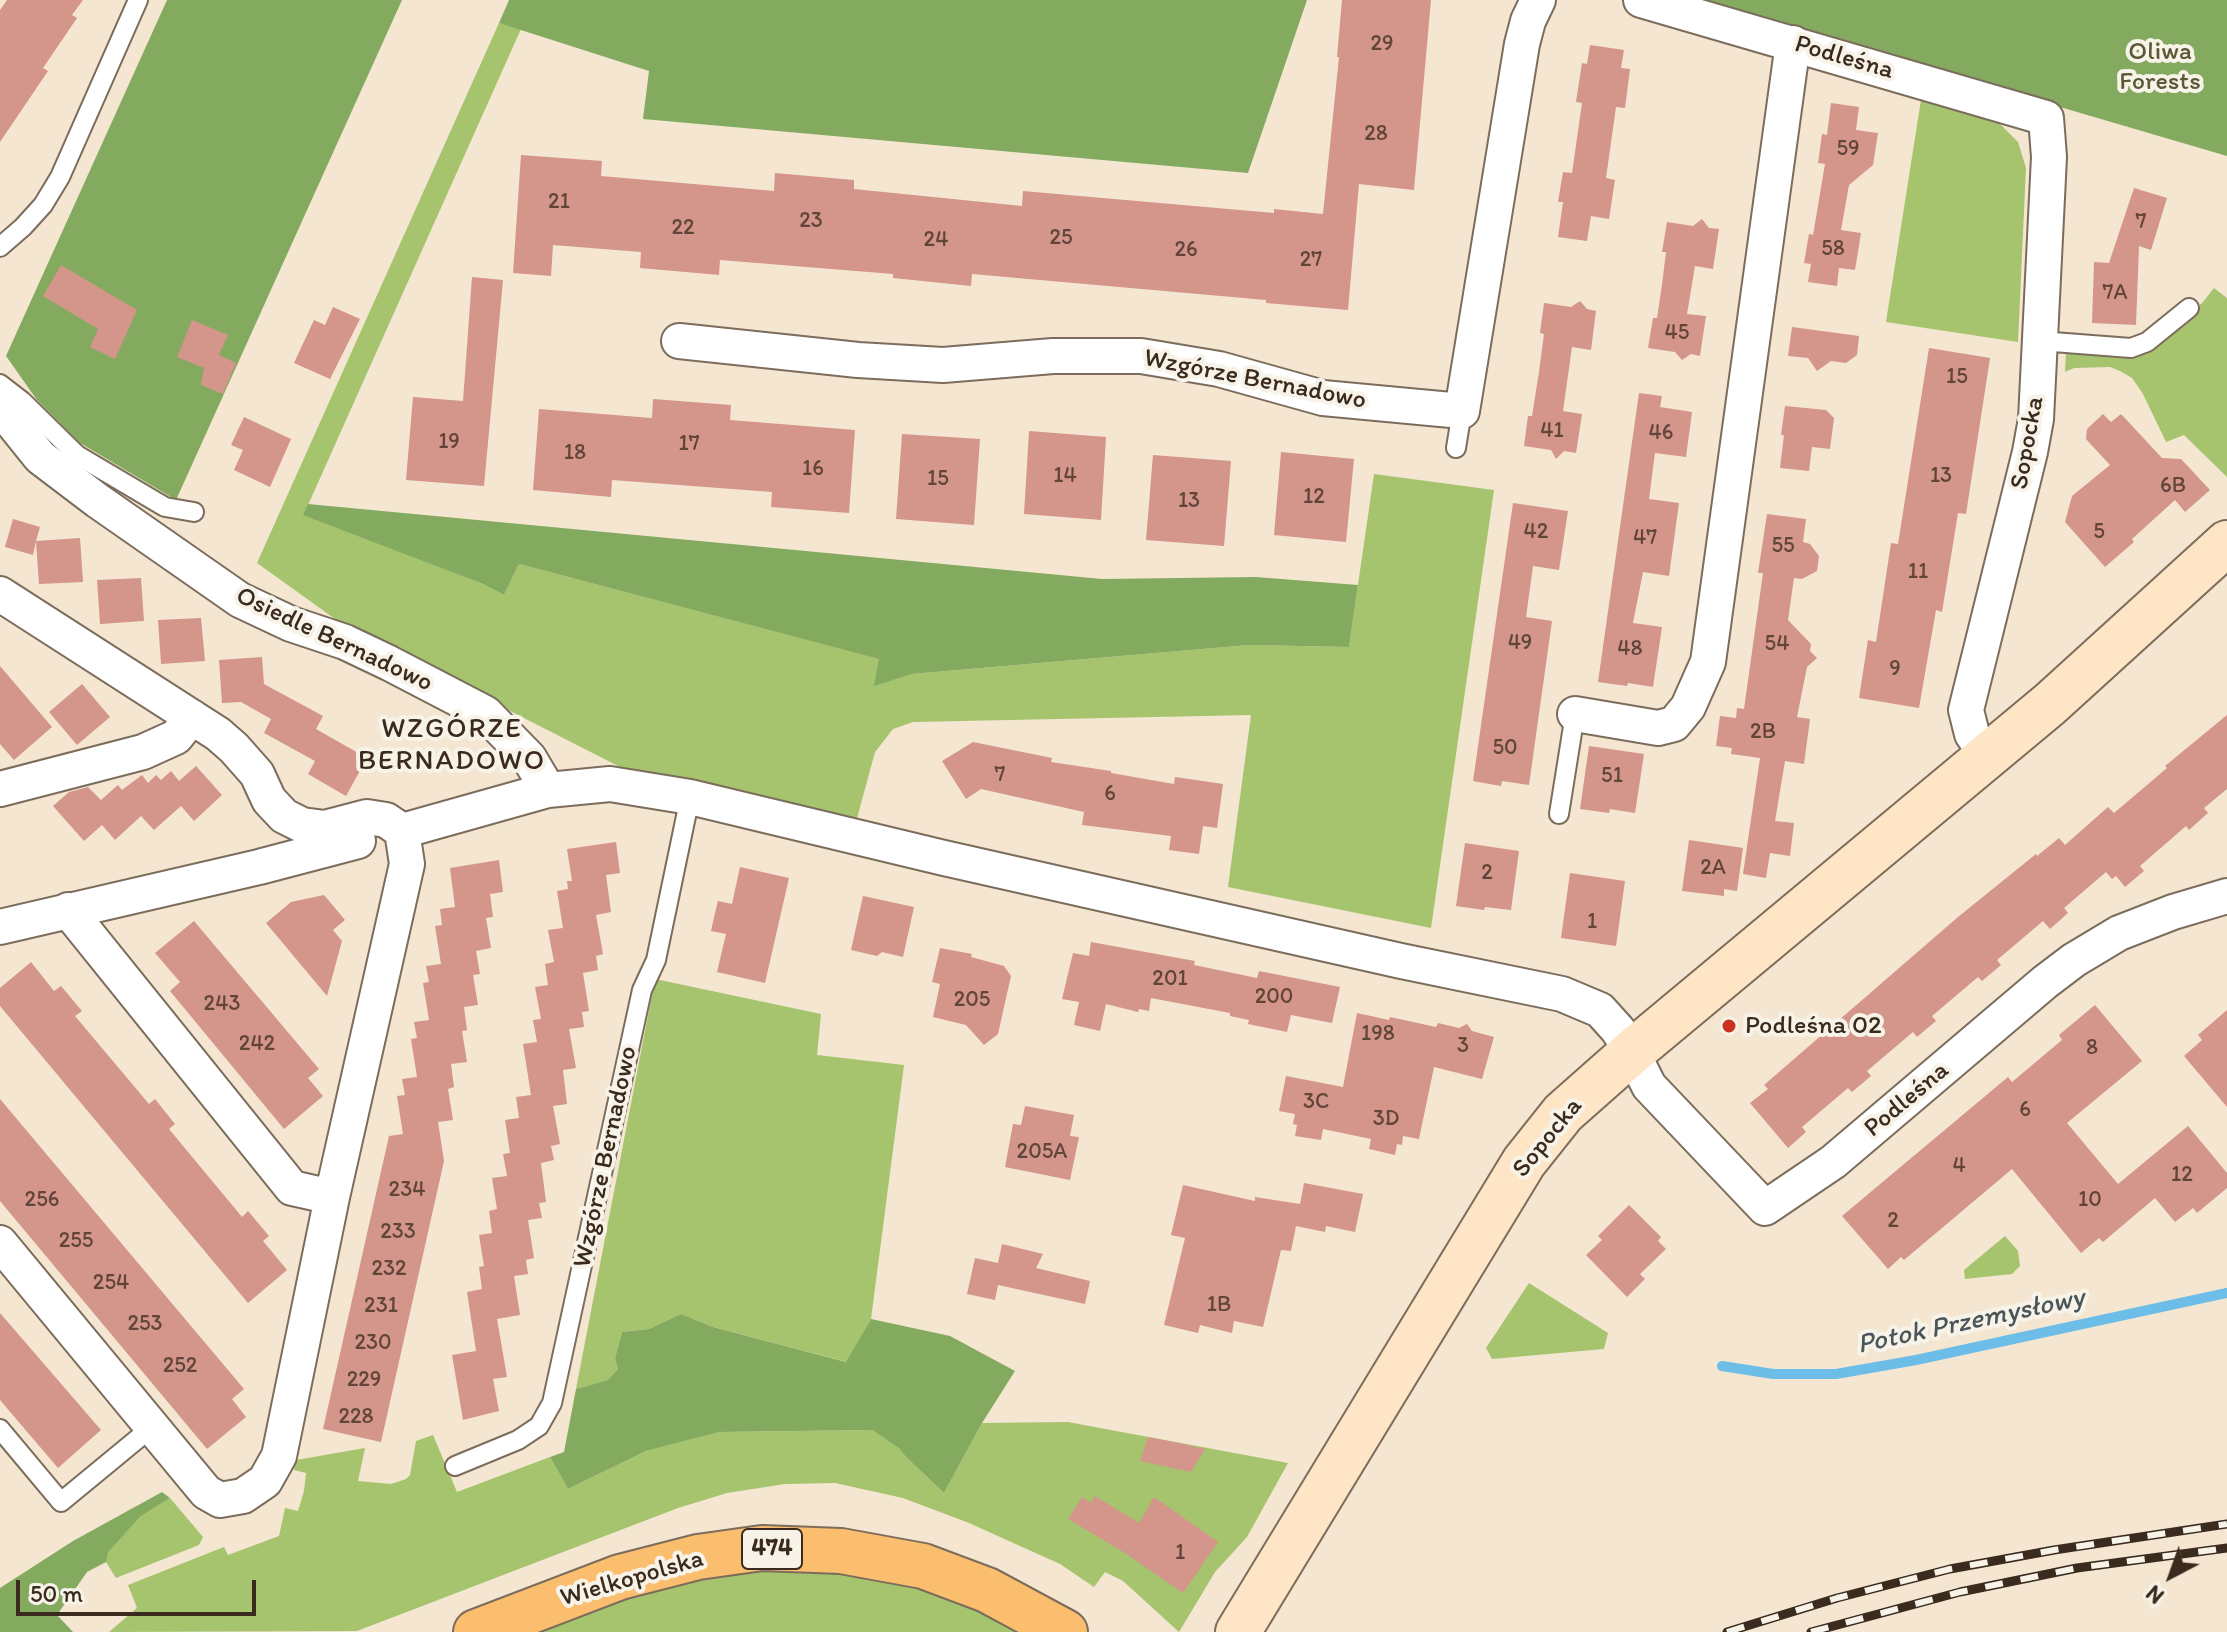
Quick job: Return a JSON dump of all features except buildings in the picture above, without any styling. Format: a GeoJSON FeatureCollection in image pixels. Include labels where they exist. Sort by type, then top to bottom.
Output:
{"type":"FeatureCollection","features":[{"type":"Feature","properties":{"kind":"main road","name":"Sopocka"},"geometry":{"type":"LineString","coordinates":[[1238,1632],[1524,1162],[1563,1113],[2119,643],[2227,543]]}},
{"type":"Feature","properties":{"kind":"main road","name":"Wielkopolska"},"geometry":{"type":"LineString","coordinates":[[476,1632],[620,1577],[698,1557],[762,1548],[841,1551],[923,1566],[987,1590],[1065,1632]]}},
{"type":"Feature","properties":{"kind":"street"},"geometry":{"type":"LineString","coordinates":[[1462,411],[1522,44],[1538,0]]}},
{"type":"Feature","properties":{"kind":"street","name":"Podleśna"},"geometry":{"type":"LineString","coordinates":[[1641,0],[2046,118]]}},
{"type":"Feature","properties":{"kind":"street"},"geometry":{"type":"LineString","coordinates":[[1575,714],[1658,728],[1674,724],[1688,707],[1708,662],[1793,43]]}},
{"type":"Feature","properties":{"kind":"street","name":"Sopocka"},"geometry":{"type":"LineString","coordinates":[[1987,756],[1972,734],[1966,710],[2036,419],[2049,157],[2046,118]]}},
{"type":"Feature","properties":{"kind":"street","name":"Wzgórze Bernadowo"},"geometry":{"type":"LineString","coordinates":[[679,341],[858,360],[943,365],[1053,356],[1141,356],[1219,369],[1323,398],[1462,411]]}},
{"type":"Feature","properties":{"kind":"street","name":"Osiedle Bernadowo"},"geometry":{"type":"LineString","coordinates":[[0,407],[40,457],[240,600],[291,624],[345,642],[485,713],[529,758],[548,790]]}},
{"type":"Feature","properties":{"kind":"street"},"geometry":{"type":"LineString","coordinates":[[0,594],[192,717],[234,748],[257,774],[269,800],[284,816],[302,825],[325,828],[367,817],[386,820],[402,831],[407,864],[332,1197],[279,1456],[265,1481],[243,1496],[220,1500],[206,1492],[0,1243]]}},
{"type":"Feature","properties":{"kind":"street"},"geometry":{"type":"LineString","coordinates":[[0,789],[143,752],[176,737],[192,717]]}},
{"type":"Feature","properties":{"kind":"street"},"geometry":{"type":"LineString","coordinates":[[0,927],[402,831],[548,790],[610,784],[690,797],[944,858],[1562,994],[1600,1010],[1632,1052]]}},
{"type":"Feature","properties":{"kind":"street","name":"Podleśna"},"geometry":{"type":"LineString","coordinates":[[1632,1052],[1649,1086],[1765,1208],[1833,1162],[2074,960],[2119,933],[2227,896]]}},
{"type":"Feature","properties":{"kind":"street"},"geometry":{"type":"LineString","coordinates":[[68,910],[292,1188],[332,1197]]}},
{"type":"Feature","properties":{"kind":"lane"},"geometry":{"type":"LineString","coordinates":[[0,247],[43,205],[60,177],[138,0]]}},
{"type":"Feature","properties":{"kind":"lane"},"geometry":{"type":"LineString","coordinates":[[2040,341],[2131,348],[2147,342],[2189,308]]}},
{"type":"Feature","properties":{"kind":"lane"},"geometry":{"type":"LineString","coordinates":[[0,384],[22,401],[77,455],[165,507],[194,512]]}},
{"type":"Feature","properties":{"kind":"lane"},"geometry":{"type":"LineString","coordinates":[[1456,448],[1462,411]]}},
{"type":"Feature","properties":{"kind":"lane"},"geometry":{"type":"LineString","coordinates":[[1559,814],[1575,714]]}},
{"type":"Feature","properties":{"kind":"lane","name":"Wzgórze Bernadowo"},"geometry":{"type":"LineString","coordinates":[[455,1466],[518,1440],[539,1426],[552,1403],[642,990],[656,960],[690,797]]}},
{"type":"Feature","properties":{"kind":"lane"},"geometry":{"type":"LineString","coordinates":[[0,1429],[61,1502],[152,1427]]}},
{"type":"Feature","properties":{"kind":"green space"},"geometry":{"type":"Polygon","coordinates":[[[167,0],[402,0],[176,500],[80,443],[37,400],[6,356],[167,0]]]}},
{"type":"Feature","properties":{"kind":"green space"},"geometry":{"type":"Polygon","coordinates":[[[509,0],[1307,0],[1248,173],[643,119],[649,71],[499,23],[509,0]]]}},
{"type":"Feature","properties":{"kind":"green space","name":"Oliwa Forests"},"geometry":{"type":"Polygon","coordinates":[[[1700,0],[2227,0],[2227,156],[2077,112],[1700,0]]]}},
{"type":"Feature","properties":{"kind":"green space"},"geometry":{"type":"Polygon","coordinates":[[[499,23],[521,29],[304,514],[504,595],[519,564],[880,659],[875,685],[912,674],[1249,645],[1349,647],[1374,474],[1494,490],[1431,928],[1228,887],[1251,715],[913,722],[893,729],[875,752],[856,822],[628,771],[349,629],[257,563],[499,23]]]}},
{"type":"Feature","properties":{"kind":"green space"},"geometry":{"type":"Polygon","coordinates":[[[1921,100],[1999,123],[2018,142],[2026,168],[2018,342],[1886,322],[1921,100]]]}},
{"type":"Feature","properties":{"kind":"green space"},"geometry":{"type":"Polygon","coordinates":[[[2214,288],[2227,298],[2227,477],[2184,435],[2166,442],[2132,378],[2110,367],[2074,368],[2065,372],[2066,353],[2138,355],[2161,342],[2214,288]]]}},
{"type":"Feature","properties":{"kind":"green space"},"geometry":{"type":"Polygon","coordinates":[[[308,504],[1102,579],[1256,577],[1358,585],[1349,647],[1249,645],[912,674],[874,686],[879,659],[519,564],[504,595],[483,584],[303,515],[308,504]]]}},
{"type":"Feature","properties":{"kind":"green space"},"geometry":{"type":"Polygon","coordinates":[[[655,979],[821,1014],[817,1055],[904,1065],[871,1319],[847,1362],[713,1327],[681,1314],[649,1329],[622,1332],[615,1358],[618,1369],[609,1380],[576,1389],[655,979]]]}},
{"type":"Feature","properties":{"kind":"green space"},"geometry":{"type":"Polygon","coordinates":[[[2005,1236],[2018,1251],[2020,1266],[2012,1274],[1965,1279],[1964,1270],[2005,1236]]]}},
{"type":"Feature","properties":{"kind":"green space"},"geometry":{"type":"Polygon","coordinates":[[[1529,1283],[1608,1333],[1604,1349],[1492,1359],[1486,1348],[1529,1283]]]}},
{"type":"Feature","properties":{"kind":"green space"},"geometry":{"type":"Polygon","coordinates":[[[681,1314],[713,1327],[846,1362],[871,1319],[950,1336],[1015,1371],[944,1493],[899,1448],[872,1430],[720,1432],[646,1451],[568,1489],[550,1457],[564,1452],[576,1389],[608,1380],[618,1369],[615,1358],[622,1332],[649,1329],[681,1314]]]}},
{"type":"Feature","properties":{"kind":"green space"},"geometry":{"type":"Polygon","coordinates":[[[1068,1422],[1288,1463],[1247,1537],[1215,1572],[1179,1632],[1123,1581],[1105,1572],[1094,1587],[1060,1564],[969,1523],[903,1498],[835,1483],[785,1484],[727,1493],[678,1508],[357,1631],[109,1632],[137,1608],[128,1585],[224,1547],[228,1555],[279,1536],[285,1508],[298,1511],[304,1491],[306,1473],[294,1470],[296,1460],[365,1448],[358,1481],[391,1484],[410,1475],[416,1441],[433,1435],[457,1492],[550,1457],[568,1489],[646,1451],[720,1432],[872,1430],[900,1448],[944,1493],[982,1423],[1068,1422]]]}},
{"type":"Feature","properties":{"kind":"green space"},"geometry":{"type":"Polygon","coordinates":[[[162,1492],[170,1498],[140,1517],[108,1552],[106,1562],[87,1572],[57,1615],[73,1632],[0,1632],[0,1588],[73,1541],[162,1492]]]}},
{"type":"Feature","properties":{"kind":"green space"},"geometry":{"type":"Polygon","coordinates":[[[170,1498],[203,1537],[199,1545],[116,1578],[106,1562],[107,1552],[140,1517],[170,1498]]]}},
{"type":"Feature","properties":{"kind":"green space"},"geometry":{"type":"Polygon","coordinates":[[[775,1565],[866,1571],[929,1589],[1005,1617],[1026,1632],[526,1632],[699,1570],[775,1565]]]}},
{"type":"Feature","properties":{"kind":"waterway","name":"Potok Przemysłowy"},"geometry":{"type":"LineString","coordinates":[[1722,1366],[1773,1374],[1836,1374],[1916,1360],[2227,1293]]}},
{"type":"Feature","properties":{"kind":"railway"},"geometry":{"type":"LineString","coordinates":[[1727,1632],[1837,1598],[1950,1569],[2227,1524]]}},
{"type":"Feature","properties":{"kind":"railway"},"geometry":{"type":"LineString","coordinates":[[1811,1632],[1960,1592],[2077,1568],[2227,1548]]}},
{"type":"Feature","properties":{"kind":"place","name":"Podleśna 02"},"geometry":{"type":"Point","coordinates":[1729,1026]}},
{"type":"Feature","properties":{"kind":"district","name":"WZGÓRZE BERNADOWO"},"geometry":{"type":"Point","coordinates":[452,746]}}]}
